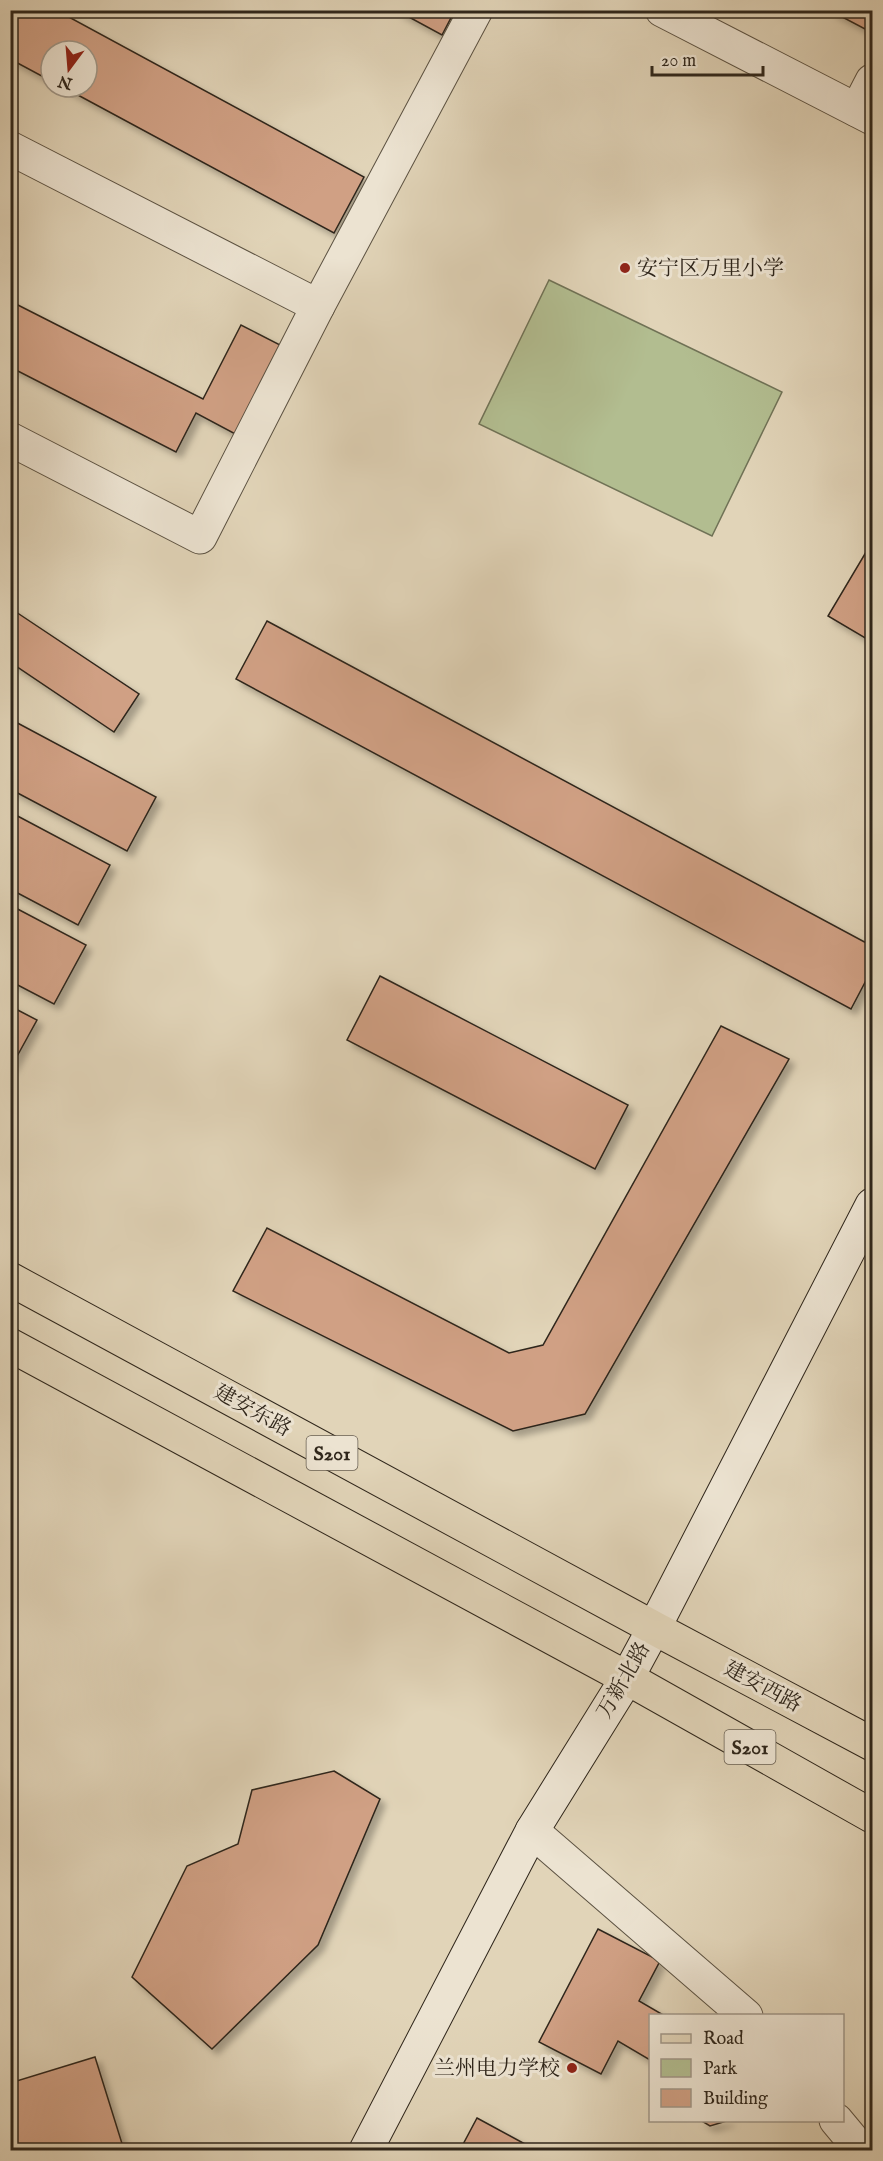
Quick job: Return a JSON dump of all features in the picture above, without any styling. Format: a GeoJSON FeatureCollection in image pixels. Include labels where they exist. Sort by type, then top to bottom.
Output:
{"type":"FeatureCollection","features":[{"type":"Feature","properties":{"kind":"main road","name":"建安东路"},"geometry":{"type":"LineString","coordinates":[[10,1279],[654,1628]]}},
{"type":"Feature","properties":{"kind":"main road","name":"S201"},"geometry":{"type":"LineString","coordinates":[[10,1345],[627,1678],[873,1816]]}},
{"type":"Feature","properties":{"kind":"main road","name":"建安西路"},"geometry":{"type":"LineString","coordinates":[[654,1628],[873,1744]]}},
{"type":"Feature","properties":{"kind":"street"},"geometry":{"type":"LineString","coordinates":[[10,439],[200,537],[318,306],[476,10]]}},
{"type":"Feature","properties":{"kind":"street"},"geometry":{"type":"LineString","coordinates":[[662,10],[865,114],[873,81]]}},
{"type":"Feature","properties":{"kind":"street"},"geometry":{"type":"LineString","coordinates":[[10,148],[318,306]]}},
{"type":"Feature","properties":{"kind":"street","name":"万新北路"},"geometry":{"type":"LineString","coordinates":[[366,2151],[532,1831],[627,1678],[654,1628],[873,1205]]}},
{"type":"Feature","properties":{"kind":"street"},"geometry":{"type":"LineString","coordinates":[[532,1831],[744,2014]]}},
{"type":"Feature","properties":{"kind":"street"},"geometry":{"type":"LineString","coordinates":[[837,2122],[861,2151]]}},
{"type":"Feature","properties":{"kind":"green space"},"geometry":{"type":"Polygon","coordinates":[[[549,280],[782,392],[712,536],[479,424],[549,280]]]}},
{"type":"Feature","properties":{"kind":"building"},"geometry":{"type":"Polygon","coordinates":[[[10,10],[56,10],[364,177],[334,233],[85,99],[99,99],[99,39],[39,39],[39,75],[10,59],[10,10]]]}},
{"type":"Feature","properties":{"kind":"building"},"geometry":{"type":"Polygon","coordinates":[[[396,10],[455,10],[442,35],[396,10]]]}},
{"type":"Feature","properties":{"kind":"building"},"geometry":{"type":"Polygon","coordinates":[[[829,10],[872,10],[872,14],[865,29],[829,10]]]}},
{"type":"Feature","properties":{"kind":"building"},"geometry":{"type":"Polygon","coordinates":[[[10,301],[203,399],[241,325],[284,347],[239,436],[196,413],[176,452],[10,367],[10,301]]]}},
{"type":"Feature","properties":{"kind":"building"},"geometry":{"type":"Polygon","coordinates":[[[872,542],[872,642],[828,616],[872,542]]]}},
{"type":"Feature","properties":{"kind":"building"},"geometry":{"type":"Polygon","coordinates":[[[10,608],[139,694],[114,732],[10,662],[10,608]]]}},
{"type":"Feature","properties":{"kind":"building"},"geometry":{"type":"Polygon","coordinates":[[[267,621],[872,946],[872,969],[851,1009],[236,679],[267,621]]]}},
{"type":"Feature","properties":{"kind":"building"},"geometry":{"type":"Polygon","coordinates":[[[10,719],[156,797],[127,851],[10,789],[10,719]]]}},
{"type":"Feature","properties":{"kind":"building"},"geometry":{"type":"Polygon","coordinates":[[[10,812],[110,865],[78,925],[10,889],[10,812]]]}},
{"type":"Feature","properties":{"kind":"building"},"geometry":{"type":"Polygon","coordinates":[[[10,905],[86,945],[54,1004],[10,981],[10,905]]]}},
{"type":"Feature","properties":{"kind":"building"},"geometry":{"type":"Polygon","coordinates":[[[380,976],[628,1105],[595,1169],[347,1040],[380,976]]]}},
{"type":"Feature","properties":{"kind":"building"},"geometry":{"type":"Polygon","coordinates":[[[10,1006],[37,1020],[10,1069],[10,1006]]]}},
{"type":"Feature","properties":{"kind":"building"},"geometry":{"type":"Polygon","coordinates":[[[721,1026],[789,1059],[585,1414],[513,1431],[233,1291],[267,1228],[509,1353],[543,1345],[721,1026]]]}},
{"type":"Feature","properties":{"kind":"building"},"geometry":{"type":"Polygon","coordinates":[[[334,1771],[380,1799],[318,1945],[212,2049],[132,1977],[187,1866],[238,1844],[252,1790],[334,1771]]]}},
{"type":"Feature","properties":{"kind":"building"},"geometry":{"type":"Polygon","coordinates":[[[598,1929],[660,1961],[639,2001],[662,2014],[649,2014],[649,2059],[618,2041],[601,2074],[539,2042],[598,1929]]]}},
{"type":"Feature","properties":{"kind":"building"},"geometry":{"type":"Polygon","coordinates":[[[95,2057],[124,2150],[10,2150],[10,2083],[95,2057]]]}},
{"type":"Feature","properties":{"kind":"building"},"geometry":{"type":"Polygon","coordinates":[[[477,2118],[536,2150],[460,2150],[477,2118]]]}},
{"type":"Feature","properties":{"kind":"building"},"geometry":{"type":"Polygon","coordinates":[[[703,2122],[723,2122],[710,2126],[703,2122]]]}},
{"type":"Feature","properties":{"kind":"place","name":"安宁区万里小学"},"geometry":{"type":"Point","coordinates":[625,268]}},
{"type":"Feature","properties":{"kind":"place","name":"兰州电力学校"},"geometry":{"type":"Point","coordinates":[572,2068]}}]}
